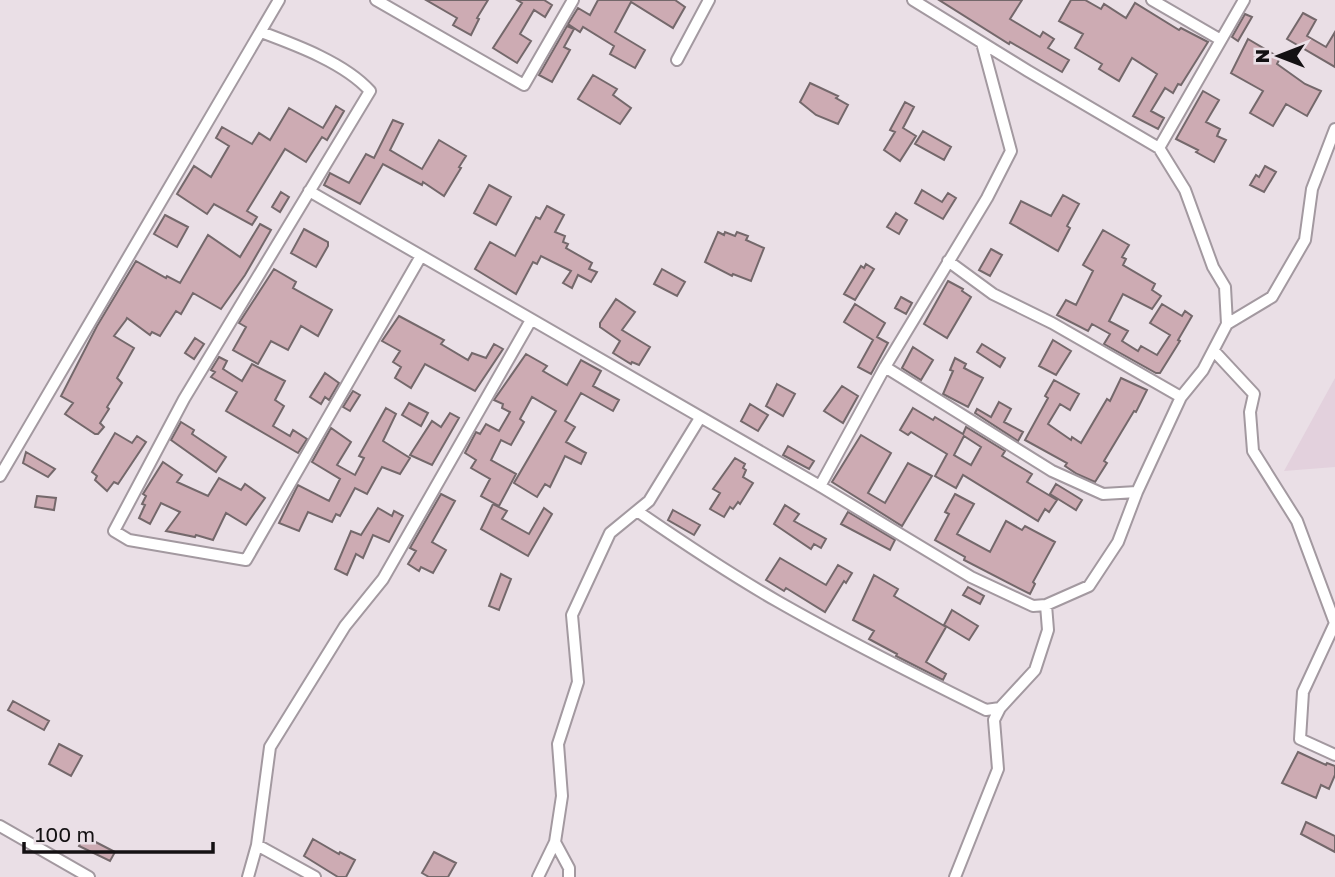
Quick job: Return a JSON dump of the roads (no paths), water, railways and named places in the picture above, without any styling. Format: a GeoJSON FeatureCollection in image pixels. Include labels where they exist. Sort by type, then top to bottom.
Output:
{"type":"FeatureCollection","features":[{"type":"Feature","properties":{"kind":"street"},"geometry":{"type":"LineString","coordinates":[[0,476],[279,0]]}},
{"type":"Feature","properties":{"kind":"street"},"geometry":{"type":"LineString","coordinates":[[376,0],[524,85],[573,0]]}},
{"type":"Feature","properties":{"kind":"street"},"geometry":{"type":"LineString","coordinates":[[677,60],[709,0]]}},
{"type":"Feature","properties":{"kind":"street"},"geometry":{"type":"LineString","coordinates":[[309,191],[820,486],[971,577],[1033,607],[1046,605],[1089,586],[1118,542],[1181,397],[1203,370],[1227,324],[1225,288],[1213,267],[1185,190],[1160,148],[913,0]]}},
{"type":"Feature","properties":{"kind":"street"},"geometry":{"type":"LineString","coordinates":[[1152,0],[1221,40]]}},
{"type":"Feature","properties":{"kind":"street"},"geometry":{"type":"LineString","coordinates":[[1160,148],[1244,0]]}},
{"type":"Feature","properties":{"kind":"street"},"geometry":{"type":"LineString","coordinates":[[261,32],[311,52],[354,76],[370,91],[184,399],[114,531],[129,540],[246,561],[421,256]]}},
{"type":"Feature","properties":{"kind":"street"},"geometry":{"type":"LineString","coordinates":[[820,486],[885,367],[987,198],[1011,152],[982,43]]}},
{"type":"Feature","properties":{"kind":"street"},"geometry":{"type":"LineString","coordinates":[[1227,324],[1272,297],[1305,240],[1312,189],[1335,129]]}},
{"type":"Feature","properties":{"kind":"street"},"geometry":{"type":"LineString","coordinates":[[948,261],[993,294],[1052,323],[1181,397]]}},
{"type":"Feature","properties":{"kind":"street"},"geometry":{"type":"LineString","coordinates":[[248,877],[257,845],[270,747],[345,626],[383,579],[531,320]]}},
{"type":"Feature","properties":{"kind":"street"},"geometry":{"type":"LineString","coordinates":[[1214,351],[1254,394],[1250,412],[1252,451],[1297,521],[1335,623],[1303,692],[1300,739],[1335,755]]}},
{"type":"Feature","properties":{"kind":"street"},"geometry":{"type":"LineString","coordinates":[[885,367],[1052,471],[1103,494],[1138,492]]}},
{"type":"Feature","properties":{"kind":"street"},"geometry":{"type":"LineString","coordinates":[[538,877],[555,842],[562,796],[558,744],[578,682],[572,615],[610,533],[649,501],[700,418]]}},
{"type":"Feature","properties":{"kind":"street"},"geometry":{"type":"LineString","coordinates":[[637,511],[742,580],[885,660],[986,710],[1000,708]]}},
{"type":"Feature","properties":{"kind":"street"},"geometry":{"type":"LineString","coordinates":[[955,877],[998,769],[994,720],[1000,708],[1035,670],[1048,631],[1046,605]]}},
{"type":"Feature","properties":{"kind":"street"},"geometry":{"type":"LineString","coordinates":[[0,826],[89,877]]}},
{"type":"Feature","properties":{"kind":"street"},"geometry":{"type":"LineString","coordinates":[[555,842],[569,869],[569,877]]}},
{"type":"Feature","properties":{"kind":"street"},"geometry":{"type":"LineString","coordinates":[[257,845],[316,877]]}}]}
